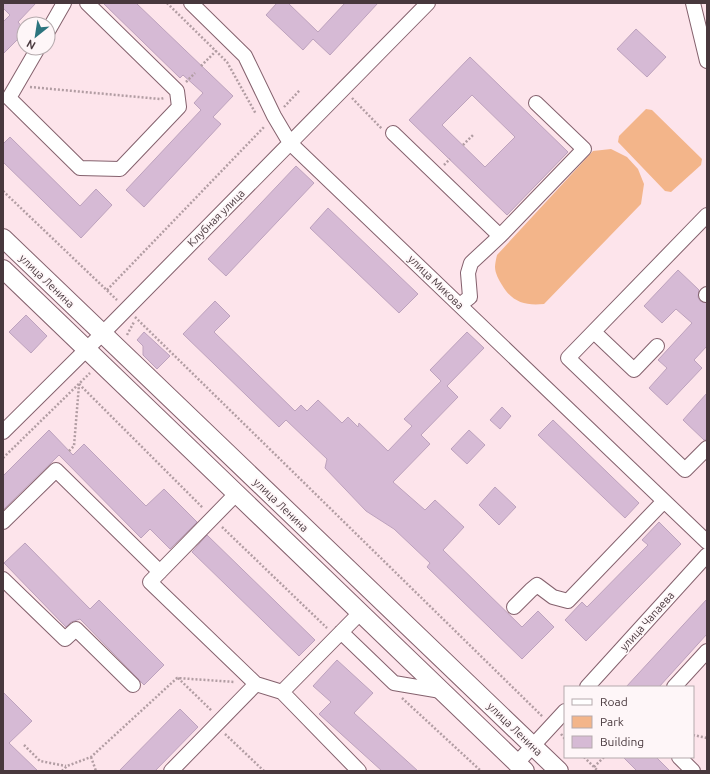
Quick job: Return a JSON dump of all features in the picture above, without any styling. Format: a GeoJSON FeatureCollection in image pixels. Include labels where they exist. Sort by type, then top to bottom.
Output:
{"type":"FeatureCollection","features":[{"type":"Feature","properties":{"kind":"main road","name":"улица Ленина"},"geometry":{"type":"LineString","coordinates":[[3,238],[559,771]]}},
{"type":"Feature","properties":{"kind":"main road","name":"улица Ленина"},"geometry":{"type":"LineString","coordinates":[[3,269],[521,767]]}},
{"type":"Feature","properties":{"kind":"street"},"geometry":{"type":"LineString","coordinates":[[56,17],[64,3]]}},
{"type":"Feature","properties":{"kind":"street"},"geometry":{"type":"LineString","coordinates":[[33,56],[8,98],[80,168],[120,169],[179,107],[178,91],[87,3]]}},
{"type":"Feature","properties":{"kind":"street","name":"улица Микова"},"geometry":{"type":"LineString","coordinates":[[191,3],[245,56],[274,116],[290,143],[707,542]]}},
{"type":"Feature","properties":{"kind":"street","name":"Клубная улица"},"geometry":{"type":"LineString","coordinates":[[3,432],[102,334],[428,3]]}},
{"type":"Feature","properties":{"kind":"street"},"geometry":{"type":"LineString","coordinates":[[693,3],[707,62]]}},
{"type":"Feature","properties":{"kind":"street"},"geometry":{"type":"LineString","coordinates":[[460,305],[470,297],[468,273],[471,263],[500,236],[584,149],[536,103]]}},
{"type":"Feature","properties":{"kind":"street"},"geometry":{"type":"LineString","coordinates":[[393,133],[500,236]]}},
{"type":"Feature","properties":{"kind":"street"},"geometry":{"type":"LineString","coordinates":[[706,218],[568,358],[685,470],[707,448]]}},
{"type":"Feature","properties":{"kind":"street"},"geometry":{"type":"LineString","coordinates":[[594,332],[634,370],[657,346]]}},
{"type":"Feature","properties":{"kind":"street"},"geometry":{"type":"LineString","coordinates":[[3,522],[56,470],[160,572]]}},
{"type":"Feature","properties":{"kind":"street"},"geometry":{"type":"LineString","coordinates":[[236,494],[150,582],[256,684],[282,692],[359,771]]}},
{"type":"Feature","properties":{"kind":"street"},"geometry":{"type":"LineString","coordinates":[[514,607],[537,585],[553,596],[568,601],[664,501]]}},
{"type":"Feature","properties":{"kind":"street","name":"улица Чапаева"},"geometry":{"type":"LineString","coordinates":[[588,686],[707,555]]}},
{"type":"Feature","properties":{"kind":"street"},"geometry":{"type":"LineString","coordinates":[[3,579],[65,639],[76,629],[133,685]]}},
{"type":"Feature","properties":{"kind":"street"},"geometry":{"type":"LineString","coordinates":[[282,692],[360,613]]}},
{"type":"Feature","properties":{"kind":"street"},"geometry":{"type":"LineString","coordinates":[[339,634],[394,683],[442,691]]}},
{"type":"Feature","properties":{"kind":"street"},"geometry":{"type":"LineString","coordinates":[[675,686],[707,651]]}},
{"type":"Feature","properties":{"kind":"street"},"geometry":{"type":"LineString","coordinates":[[171,771],[256,684]]}},
{"type":"Feature","properties":{"kind":"street"},"geometry":{"type":"LineString","coordinates":[[521,767],[533,746],[564,712]]}},
{"type":"Feature","properties":{"kind":"street"},"geometry":{"type":"LineString","coordinates":[[680,758],[694,771]]}},
{"type":"Feature","properties":{"kind":"path"},"geometry":{"type":"LineString","coordinates":[[167,3],[227,62],[256,114]]}},
{"type":"Feature","properties":{"kind":"path"},"geometry":{"type":"LineString","coordinates":[[202,66],[216,51]]}},
{"type":"Feature","properties":{"kind":"path"},"geometry":{"type":"LineString","coordinates":[[16,86],[160,99],[178,91],[195,72]]}},
{"type":"Feature","properties":{"kind":"path"},"geometry":{"type":"LineString","coordinates":[[107,290],[300,90]]}},
{"type":"Feature","properties":{"kind":"path"},"geometry":{"type":"LineString","coordinates":[[343,90],[389,136],[393,133]]}},
{"type":"Feature","properties":{"kind":"path"},"geometry":{"type":"LineString","coordinates":[[260,121],[267,133]]}},
{"type":"Feature","properties":{"kind":"path"},"geometry":{"type":"LineString","coordinates":[[463,145],[473,135]]}},
{"type":"Feature","properties":{"kind":"path"},"geometry":{"type":"LineString","coordinates":[[3,191],[107,290],[564,738]]}},
{"type":"Feature","properties":{"kind":"path"},"geometry":{"type":"LineString","coordinates":[[70,451],[74,446],[79,384],[213,518],[339,634]]}},
{"type":"Feature","properties":{"kind":"path"},"geometry":{"type":"LineString","coordinates":[[177,678],[264,771]]}},
{"type":"Feature","properties":{"kind":"path"},"geometry":{"type":"LineString","coordinates":[[62,771],[67,766],[90,757],[177,678],[256,684]]}},
{"type":"Feature","properties":{"kind":"path"},"geometry":{"type":"LineString","coordinates":[[400,696],[481,771]]}},
{"type":"Feature","properties":{"kind":"path"},"geometry":{"type":"LineString","coordinates":[[694,735],[707,738]]}},
{"type":"Feature","properties":{"kind":"path"},"geometry":{"type":"LineString","coordinates":[[24,745],[40,761],[67,766]]}},
{"type":"Feature","properties":{"kind":"path"},"geometry":{"type":"LineString","coordinates":[[90,757],[96,771]]}},
{"type":"Feature","properties":{"kind":"path"},"geometry":{"type":"LineString","coordinates":[[585,758],[598,771]]}},
{"type":"Feature","properties":{"kind":"path"},"geometry":{"type":"LineString","coordinates":[[594,767],[603,758]]}},
{"type":"Feature","properties":{"kind":"green space"},"geometry":{"type":"Polygon","coordinates":[[[646,109],[652,110],[702,159],[701,165],[671,192],[665,191],[618,142],[619,136],[646,109]]]}},
{"type":"Feature","properties":{"kind":"green space"},"geometry":{"type":"Polygon","coordinates":[[[611,149],[627,157],[638,169],[644,184],[641,204],[544,304],[525,303],[515,299],[506,291],[496,274],[495,267],[497,255],[593,151],[611,149]]]}},
{"type":"Feature","properties":{"kind":"building"},"geometry":{"type":"Polygon","coordinates":[[[3,3],[36,3],[24,16],[16,16],[16,41],[3,54],[3,22],[10,15],[3,8],[3,3]]]}},
{"type":"Feature","properties":{"kind":"building"},"geometry":{"type":"Polygon","coordinates":[[[103,3],[136,3],[233,96],[213,117],[221,124],[144,207],[126,190],[201,110],[194,103],[203,93],[183,75],[180,78],[103,3]]]}},
{"type":"Feature","properties":{"kind":"building"},"geometry":{"type":"Polygon","coordinates":[[[277,3],[288,3],[318,32],[345,3],[378,3],[330,55],[313,39],[303,50],[266,15],[277,3]]]}},
{"type":"Feature","properties":{"kind":"building"},"geometry":{"type":"Polygon","coordinates":[[[636,29],[666,57],[647,77],[617,49],[636,29]]]}},
{"type":"Feature","properties":{"kind":"building"},"geometry":{"type":"Polygon","coordinates":[[[470,57],[568,152],[507,215],[409,120],[470,57]],[[472,95],[442,125],[485,167],[515,137],[472,95]]]}},
{"type":"Feature","properties":{"kind":"building"},"geometry":{"type":"Polygon","coordinates":[[[10,137],[80,206],[96,189],[112,205],[81,238],[3,162],[3,144],[10,137]]]}},
{"type":"Feature","properties":{"kind":"building"},"geometry":{"type":"Polygon","coordinates":[[[296,166],[314,183],[226,276],[208,259],[296,166]]]}},
{"type":"Feature","properties":{"kind":"building"},"geometry":{"type":"Polygon","coordinates":[[[328,208],[418,294],[399,313],[310,228],[328,208]]]}},
{"type":"Feature","properties":{"kind":"building"},"geometry":{"type":"Polygon","coordinates":[[[678,270],[699,290],[698,297],[700,301],[707,303],[707,346],[694,360],[702,368],[667,405],[649,388],[667,368],[658,360],[692,323],[676,309],[662,323],[644,306],[678,270]]]}},
{"type":"Feature","properties":{"kind":"building"},"geometry":{"type":"Polygon","coordinates":[[[215,301],[230,316],[214,332],[295,411],[301,405],[307,411],[318,400],[342,423],[348,417],[358,427],[359,423],[388,451],[412,426],[404,419],[441,381],[430,370],[467,332],[484,348],[447,386],[458,397],[421,435],[430,444],[393,482],[425,510],[435,500],[464,527],[443,550],[522,627],[538,611],[554,627],[522,659],[427,567],[430,563],[394,529],[366,511],[325,468],[327,459],[286,420],[279,427],[183,334],[215,301]]]}},
{"type":"Feature","properties":{"kind":"building"},"geometry":{"type":"Polygon","coordinates":[[[26,315],[47,336],[31,353],[9,332],[26,315]]]}},
{"type":"Feature","properties":{"kind":"building"},"geometry":{"type":"Polygon","coordinates":[[[144,332],[170,356],[157,369],[143,355],[143,346],[137,340],[144,332]]]}},
{"type":"Feature","properties":{"kind":"building"},"geometry":{"type":"Polygon","coordinates":[[[707,393],[707,440],[704,440],[683,420],[707,393]]]}},
{"type":"Feature","properties":{"kind":"building"},"geometry":{"type":"Polygon","coordinates":[[[502,407],[511,416],[500,429],[490,420],[502,407]]]}},
{"type":"Feature","properties":{"kind":"building"},"geometry":{"type":"Polygon","coordinates":[[[553,420],[639,503],[625,518],[538,435],[553,420]]]}},
{"type":"Feature","properties":{"kind":"building"},"geometry":{"type":"Polygon","coordinates":[[[49,430],[73,455],[84,444],[146,506],[164,489],[197,522],[170,549],[150,529],[141,538],[59,455],[3,510],[3,476],[49,430]]]}},
{"type":"Feature","properties":{"kind":"building"},"geometry":{"type":"Polygon","coordinates":[[[469,430],[485,445],[467,464],[451,449],[469,430]]]}},
{"type":"Feature","properties":{"kind":"building"},"geometry":{"type":"Polygon","coordinates":[[[495,487],[516,507],[499,525],[479,505],[495,487]]]}},
{"type":"Feature","properties":{"kind":"building"},"geometry":{"type":"Polygon","coordinates":[[[659,522],[681,544],[586,641],[565,620],[582,602],[587,607],[648,545],[642,540],[659,522]]]}},
{"type":"Feature","properties":{"kind":"building"},"geometry":{"type":"Polygon","coordinates":[[[207,535],[315,640],[299,656],[192,552],[207,535]]]}},
{"type":"Feature","properties":{"kind":"building"},"geometry":{"type":"Polygon","coordinates":[[[25,543],[90,609],[99,600],[164,665],[144,685],[80,619],[71,622],[66,627],[4,563],[25,543]]]}},
{"type":"Feature","properties":{"kind":"building"},"geometry":{"type":"Polygon","coordinates":[[[707,599],[707,634],[660,686],[627,686],[707,599]]]}},
{"type":"Feature","properties":{"kind":"building"},"geometry":{"type":"Polygon","coordinates":[[[337,660],[373,693],[354,713],[418,771],[382,771],[319,714],[331,702],[313,686],[337,660]]]}},
{"type":"Feature","properties":{"kind":"building"},"geometry":{"type":"Polygon","coordinates":[[[3,692],[32,721],[9,743],[38,771],[3,771],[3,692]]]}},
{"type":"Feature","properties":{"kind":"building"},"geometry":{"type":"Polygon","coordinates":[[[180,709],[198,727],[155,771],[119,771],[180,709]]]}},
{"type":"Feature","properties":{"kind":"building"},"geometry":{"type":"Polygon","coordinates":[[[624,758],[657,758],[670,771],[637,771],[624,758]]]}}]}
